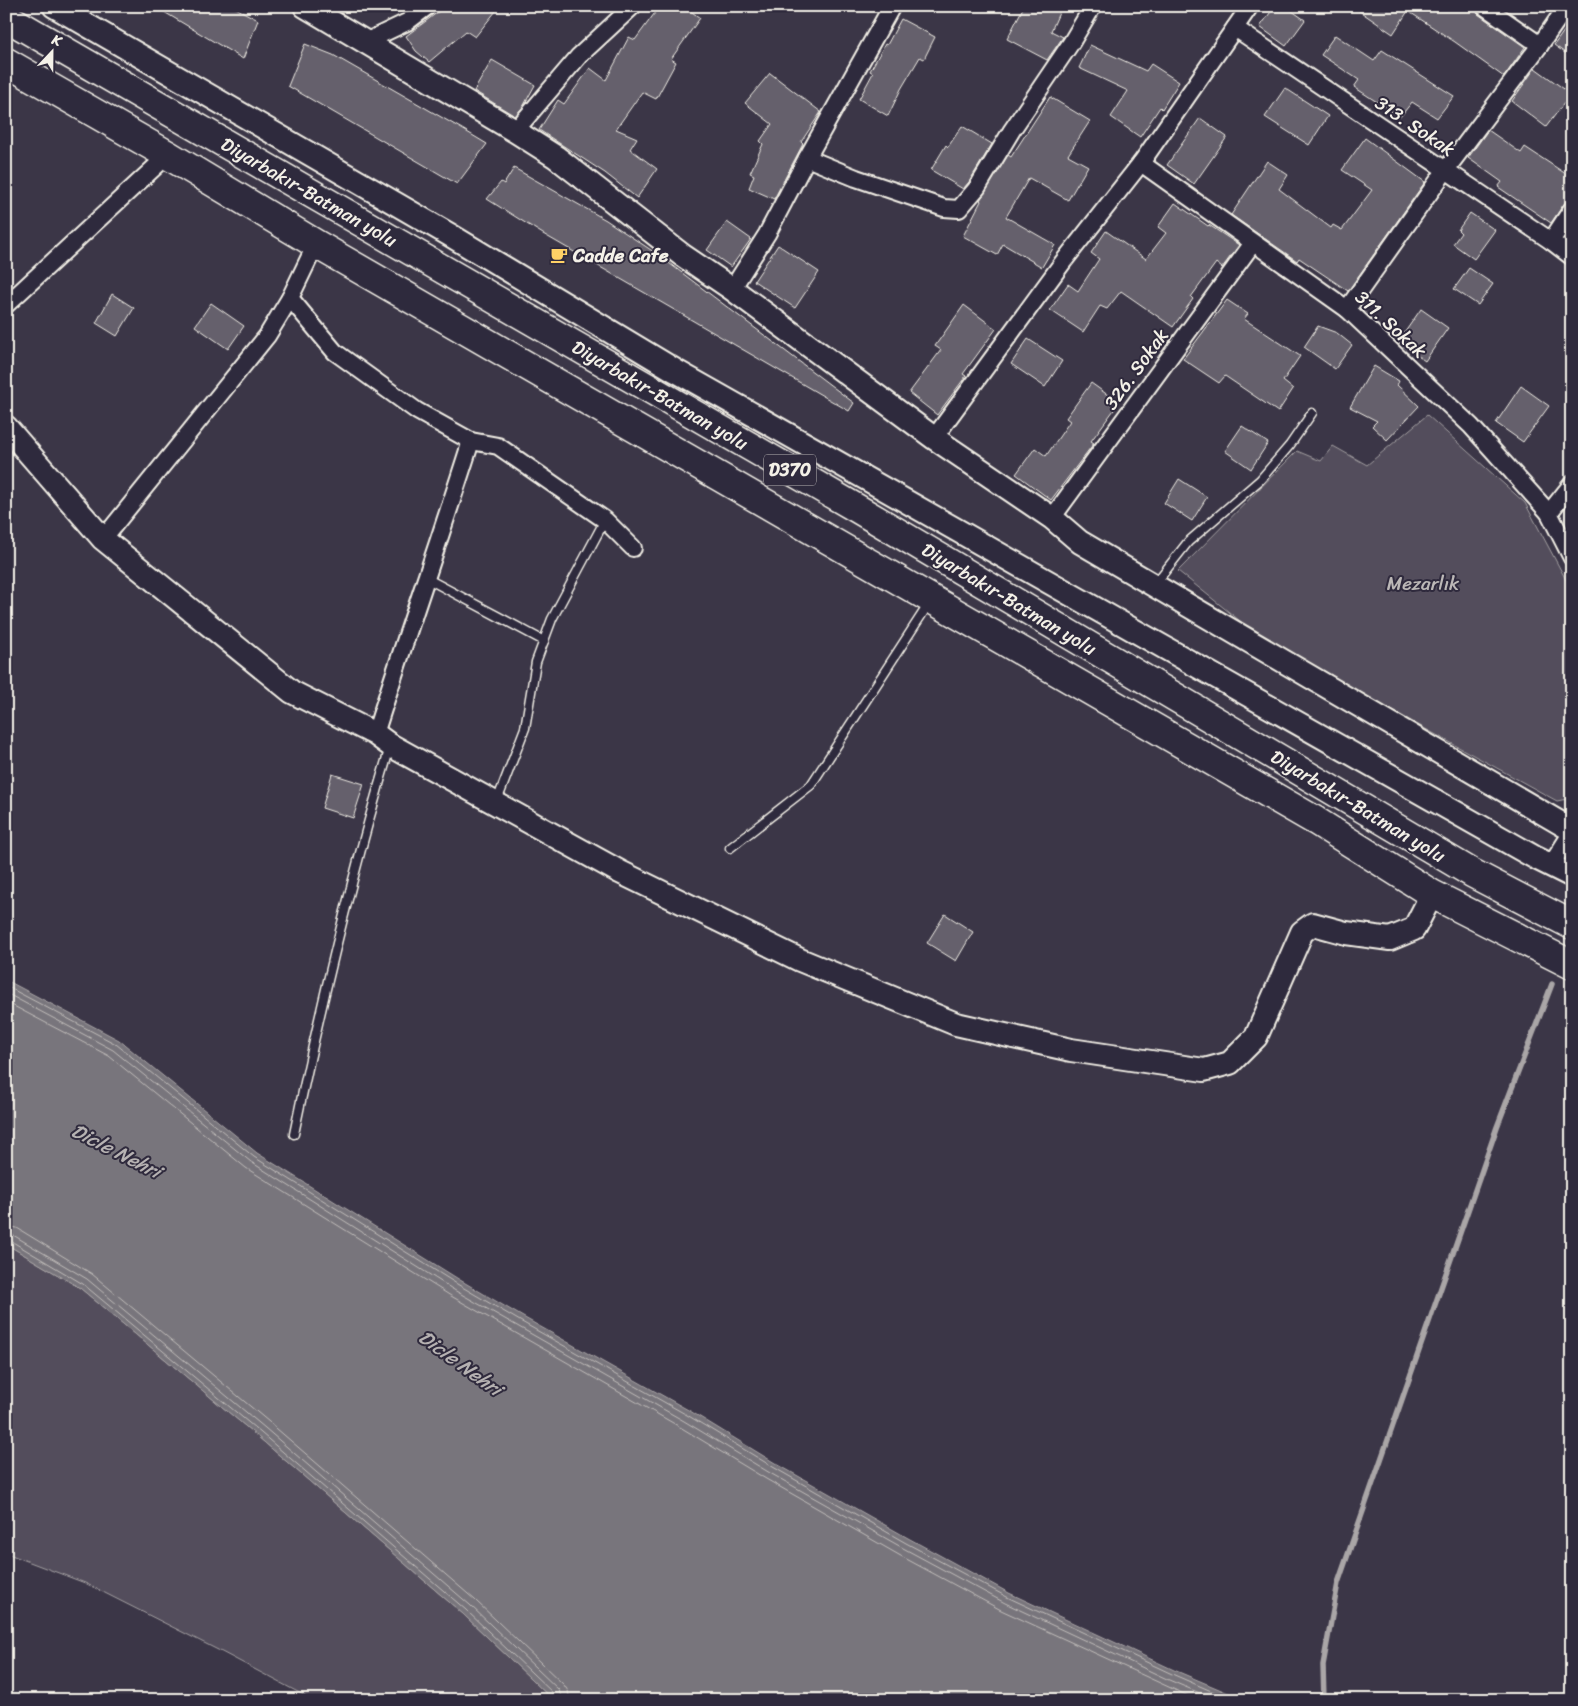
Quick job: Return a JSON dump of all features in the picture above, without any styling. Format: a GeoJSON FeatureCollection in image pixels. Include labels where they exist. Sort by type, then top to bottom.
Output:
{"type":"FeatureCollection","features":[{"type":"Feature","properties":{"kind":"highway","name":"Diyarbakır-Batman yolu"},"geometry":{"type":"LineString","coordinates":[[6,17],[858,509],[1472,874],[1572,925]]}},
{"type":"Feature","properties":{"kind":"highway","name":"Diyarbakır-Batman yolu"},"geometry":{"type":"LineString","coordinates":[[6,62],[168,155],[316,244],[1307,816],[1432,894],[1572,965]]}},
{"type":"Feature","properties":{"kind":"street"},"geometry":{"type":"LineString","coordinates":[[54,6],[450,235],[676,371],[1324,739],[1572,876]]}},
{"type":"Feature","properties":{"kind":"street"},"geometry":{"type":"LineString","coordinates":[[305,6],[515,131],[556,158],[682,255],[732,289],[934,438],[1052,518],[1080,542],[1572,831],[1551,866]]}},
{"type":"Feature","properties":{"kind":"street"},"geometry":{"type":"LineString","coordinates":[[365,42],[407,22],[428,6]]}},
{"type":"Feature","properties":{"kind":"street"},"geometry":{"type":"LineString","coordinates":[[515,131],[579,56],[633,6]]}},
{"type":"Feature","properties":{"kind":"street"},"geometry":{"type":"LineString","coordinates":[[732,289],[767,234],[892,6]]}},
{"type":"Feature","properties":{"kind":"street"},"geometry":{"type":"LineString","coordinates":[[807,158],[856,178],[944,208],[958,209],[977,188],[1012,130],[1071,43],[1093,6]]}},
{"type":"Feature","properties":{"kind":"street"},"geometry":{"type":"LineString","coordinates":[[934,438],[1064,262],[1141,163],[1250,6]]}},
{"type":"Feature","properties":{"kind":"street"},"geometry":{"type":"LineString","coordinates":[[1484,6],[1540,45]]}},
{"type":"Feature","properties":{"kind":"street"},"geometry":{"type":"LineString","coordinates":[[1347,309],[1445,171],[1567,6]]}},
{"type":"Feature","properties":{"kind":"street","name":"313. Sokak"},"geometry":{"type":"LineString","coordinates":[[1235,28],[1572,257]]}},
{"type":"Feature","properties":{"kind":"street"},"geometry":{"type":"LineString","coordinates":[[6,305],[168,155]]}},
{"type":"Feature","properties":{"kind":"street","name":"311. Sokak"},"geometry":{"type":"LineString","coordinates":[[1141,163],[1347,309],[1471,426],[1549,513],[1572,558]]}},
{"type":"Feature","properties":{"kind":"street"},"geometry":{"type":"LineString","coordinates":[[1551,241],[1572,209]]}},
{"type":"Feature","properties":{"kind":"street","name":"326. Sokak"},"geometry":{"type":"LineString","coordinates":[[1052,518],[1252,243]]}},
{"type":"Feature","properties":{"kind":"street"},"geometry":{"type":"LineString","coordinates":[[103,540],[267,336],[290,298],[316,244]]}},
{"type":"Feature","properties":{"kind":"street"},"geometry":{"type":"LineString","coordinates":[[290,298],[335,352],[417,412],[471,441],[498,446],[605,520],[633,548]]}},
{"type":"Feature","properties":{"kind":"street"},"geometry":{"type":"LineString","coordinates":[[6,427],[103,540],[292,692],[383,739],[620,872],[800,960],[956,1024],[1071,1050],[1204,1070],[1230,1063],[1256,1037],[1302,932],[1313,924],[1346,933],[1390,939],[1414,929],[1432,894]]}},
{"type":"Feature","properties":{"kind":"street"},"geometry":{"type":"LineString","coordinates":[[383,739],[406,634],[471,441]]}},
{"type":"Feature","properties":{"kind":"street"},"geometry":{"type":"LineString","coordinates":[[1549,513],[1572,484]]}},
{"type":"Feature","properties":{"kind":"lane"},"geometry":{"type":"LineString","coordinates":[[1154,585],[1188,542],[1260,480],[1290,445],[1312,413]]}},
{"type":"Feature","properties":{"kind":"lane"},"geometry":{"type":"LineString","coordinates":[[496,804],[525,728],[536,662],[552,619],[605,520]]}},
{"type":"Feature","properties":{"kind":"lane"},"geometry":{"type":"LineString","coordinates":[[426,578],[544,641]]}},
{"type":"Feature","properties":{"kind":"lane"},"geometry":{"type":"LineString","coordinates":[[730,848],[811,785],[931,600]]}},
{"type":"Feature","properties":{"kind":"lane"},"geometry":{"type":"LineString","coordinates":[[294,1134],[318,1018],[363,837],[383,739]]}},
{"type":"Feature","properties":{"kind":"green space","name":"Mezarlık"},"geometry":{"type":"Polygon","coordinates":[[[1427,415],[1525,503],[1572,591],[1572,798],[1557,801],[1265,641],[1178,571],[1297,451],[1321,461],[1333,446],[1367,465],[1427,415]]]}},
{"type":"Feature","properties":{"kind":"green space"},"geometry":{"type":"Polygon","coordinates":[[[6,1244],[80,1288],[257,1436],[463,1614],[553,1700],[313,1700],[85,1583],[6,1553],[6,1244]]]}},
{"type":"Feature","properties":{"kind":"water","name":"Dicle Nehri"},"geometry":{"type":"Polygon","coordinates":[[[6,980],[119,1040],[257,1153],[460,1280],[523,1317],[690,1411],[775,1463],[1009,1593],[1174,1670],[1245,1700],[553,1700],[463,1614],[257,1436],[80,1288],[6,1244],[6,980]]]}},
{"type":"Feature","properties":{"kind":"building"},"geometry":{"type":"Polygon","coordinates":[[[154,6],[232,6],[258,20],[243,59],[154,6]]]}},
{"type":"Feature","properties":{"kind":"building"},"geometry":{"type":"Polygon","coordinates":[[[446,6],[500,6],[475,37],[466,31],[429,62],[416,51],[406,36],[446,6]]]}},
{"type":"Feature","properties":{"kind":"building"},"geometry":{"type":"Polygon","coordinates":[[[660,6],[684,6],[700,18],[671,59],[676,62],[656,99],[642,92],[616,129],[637,138],[630,149],[657,169],[637,198],[605,173],[539,130],[558,100],[564,104],[590,68],[606,80],[629,37],[635,40],[660,6]]]}},
{"type":"Feature","properties":{"kind":"building"},"geometry":{"type":"Polygon","coordinates":[[[1024,6],[1062,6],[1051,31],[1063,37],[1047,60],[1007,39],[1024,6]]]}},
{"type":"Feature","properties":{"kind":"building"},"geometry":{"type":"Polygon","coordinates":[[[1275,6],[1285,6],[1305,20],[1286,46],[1260,27],[1275,6]]]}},
{"type":"Feature","properties":{"kind":"building"},"geometry":{"type":"Polygon","coordinates":[[[1352,6],[1472,6],[1478,14],[1525,47],[1504,77],[1408,11],[1393,34],[1352,6]]]}},
{"type":"Feature","properties":{"kind":"building"},"geometry":{"type":"Polygon","coordinates":[[[901,19],[935,37],[924,59],[920,57],[888,116],[859,99],[873,73],[870,71],[901,19]]]}},
{"type":"Feature","properties":{"kind":"building"},"geometry":{"type":"Polygon","coordinates":[[[1572,20],[1572,58],[1554,45],[1572,20]]]}},
{"type":"Feature","properties":{"kind":"building"},"geometry":{"type":"Polygon","coordinates":[[[1335,35],[1374,61],[1382,50],[1454,96],[1437,118],[1412,102],[1400,117],[1354,87],[1359,80],[1321,55],[1335,35]]]}},
{"type":"Feature","properties":{"kind":"building"},"geometry":{"type":"Polygon","coordinates":[[[305,44],[333,55],[487,144],[457,184],[288,86],[305,44]]]}},
{"type":"Feature","properties":{"kind":"building"},"geometry":{"type":"Polygon","coordinates":[[[1090,45],[1146,71],[1151,64],[1179,82],[1162,109],[1160,107],[1140,137],[1111,117],[1128,91],[1079,68],[1090,45]]]}},
{"type":"Feature","properties":{"kind":"building"},"geometry":{"type":"Polygon","coordinates":[[[492,60],[535,85],[523,107],[515,116],[474,91],[492,60]]]}},
{"type":"Feature","properties":{"kind":"building"},"geometry":{"type":"Polygon","coordinates":[[[1535,68],[1571,94],[1546,127],[1512,101],[1535,68]]]}},
{"type":"Feature","properties":{"kind":"building"},"geometry":{"type":"Polygon","coordinates":[[[770,73],[821,112],[801,142],[803,144],[774,199],[749,188],[754,175],[750,173],[763,144],[760,141],[772,124],[745,103],[770,73]]]}},
{"type":"Feature","properties":{"kind":"building"},"geometry":{"type":"Polygon","coordinates":[[[1285,88],[1328,116],[1309,145],[1265,117],[1285,88]]]}},
{"type":"Feature","properties":{"kind":"building"},"geometry":{"type":"Polygon","coordinates":[[[1050,97],[1090,121],[1068,155],[1088,166],[1068,200],[1029,178],[1006,217],[1055,245],[1042,267],[1003,244],[997,255],[963,236],[980,200],[1008,155],[1011,157],[1050,97]]]}},
{"type":"Feature","properties":{"kind":"building"},"geometry":{"type":"Polygon","coordinates":[[[1200,118],[1227,137],[1194,184],[1167,165],[1200,118]]]}},
{"type":"Feature","properties":{"kind":"building"},"geometry":{"type":"Polygon","coordinates":[[[962,126],[992,144],[963,189],[931,170],[946,145],[948,147],[962,126]]]}},
{"type":"Feature","properties":{"kind":"building"},"geometry":{"type":"Polygon","coordinates":[[[1488,130],[1521,153],[1525,147],[1572,178],[1572,196],[1551,223],[1498,187],[1502,182],[1468,158],[1488,130]]]}},
{"type":"Feature","properties":{"kind":"building"},"geometry":{"type":"Polygon","coordinates":[[[1365,138],[1425,182],[1348,291],[1299,258],[1297,261],[1231,215],[1267,161],[1288,175],[1279,189],[1331,228],[1333,225],[1342,230],[1372,190],[1342,170],[1365,138]]]}},
{"type":"Feature","properties":{"kind":"building"},"geometry":{"type":"Polygon","coordinates":[[[514,168],[606,220],[657,254],[854,403],[849,411],[543,234],[487,199],[501,182],[504,184],[514,168]]]}},
{"type":"Feature","properties":{"kind":"building"},"geometry":{"type":"Polygon","coordinates":[[[1175,203],[1239,245],[1222,268],[1216,263],[1191,297],[1193,299],[1173,327],[1121,291],[1107,309],[1100,306],[1083,332],[1050,310],[1068,284],[1078,291],[1099,259],[1091,253],[1106,231],[1146,259],[1166,233],[1158,227],[1175,203]]]}},
{"type":"Feature","properties":{"kind":"building"},"geometry":{"type":"Polygon","coordinates":[[[1470,213],[1495,230],[1474,259],[1453,244],[1461,233],[1458,230],[1470,213]]]}},
{"type":"Feature","properties":{"kind":"building"},"geometry":{"type":"Polygon","coordinates":[[[727,222],[751,239],[731,267],[707,250],[727,222]]]}},
{"type":"Feature","properties":{"kind":"building"},"geometry":{"type":"Polygon","coordinates":[[[778,245],[819,272],[795,308],[754,281],[778,245]]]}},
{"type":"Feature","properties":{"kind":"building"},"geometry":{"type":"Polygon","coordinates":[[[1469,268],[1493,284],[1478,305],[1454,289],[1469,268]]]}},
{"type":"Feature","properties":{"kind":"building"},"geometry":{"type":"Polygon","coordinates":[[[112,294],[134,308],[117,336],[96,323],[112,294]]]}},
{"type":"Feature","properties":{"kind":"building"},"geometry":{"type":"Polygon","coordinates":[[[1227,300],[1248,314],[1244,319],[1300,356],[1283,381],[1293,389],[1278,412],[1225,376],[1219,383],[1183,359],[1227,300]]]}},
{"type":"Feature","properties":{"kind":"building"},"geometry":{"type":"Polygon","coordinates":[[[211,303],[244,326],[228,349],[195,326],[211,303]]]}},
{"type":"Feature","properties":{"kind":"building"},"geometry":{"type":"Polygon","coordinates":[[[964,305],[996,329],[963,374],[966,376],[937,415],[909,393],[941,350],[935,346],[964,305]]]}},
{"type":"Feature","properties":{"kind":"building"},"geometry":{"type":"Polygon","coordinates":[[[1421,309],[1448,328],[1425,361],[1398,342],[1421,309]]]}},
{"type":"Feature","properties":{"kind":"building"},"geometry":{"type":"Polygon","coordinates":[[[1318,326],[1337,333],[1352,345],[1335,369],[1304,347],[1318,326]]]}},
{"type":"Feature","properties":{"kind":"building"},"geometry":{"type":"Polygon","coordinates":[[[1028,339],[1062,361],[1045,387],[1011,364],[1028,339]]]}},
{"type":"Feature","properties":{"kind":"building"},"geometry":{"type":"Polygon","coordinates":[[[1374,366],[1399,381],[1397,385],[1419,406],[1387,440],[1372,426],[1377,421],[1350,407],[1374,366]]]}},
{"type":"Feature","properties":{"kind":"building"},"geometry":{"type":"Polygon","coordinates":[[[1091,383],[1119,403],[1091,441],[1094,443],[1051,500],[1016,474],[1035,448],[1046,456],[1070,421],[1066,418],[1091,383]]]}},
{"type":"Feature","properties":{"kind":"building"},"geometry":{"type":"Polygon","coordinates":[[[1521,386],[1549,406],[1523,442],[1496,423],[1521,386]]]}},
{"type":"Feature","properties":{"kind":"building"},"geometry":{"type":"Polygon","coordinates":[[[1242,426],[1268,443],[1251,469],[1225,451],[1242,426]]]}},
{"type":"Feature","properties":{"kind":"building"},"geometry":{"type":"Polygon","coordinates":[[[1179,479],[1207,497],[1192,521],[1164,503],[1179,479]]]}},
{"type":"Feature","properties":{"kind":"building"},"geometry":{"type":"Polygon","coordinates":[[[332,774],[364,784],[353,818],[322,808],[332,774]]]}},
{"type":"Feature","properties":{"kind":"building"},"geometry":{"type":"Polygon","coordinates":[[[945,914],[973,932],[956,961],[927,943],[945,914]]]}},
{"type":"Feature","properties":{"kind":"waterway"},"geometry":{"type":"LineString","coordinates":[[1324,1700],[1323,1665],[1338,1583],[1497,1127],[1552,984]]}},
{"type":"Feature","properties":{"kind":"place","name":"Cadde Cafe"},"geometry":{"type":"Point","coordinates":[559,255]}}]}
